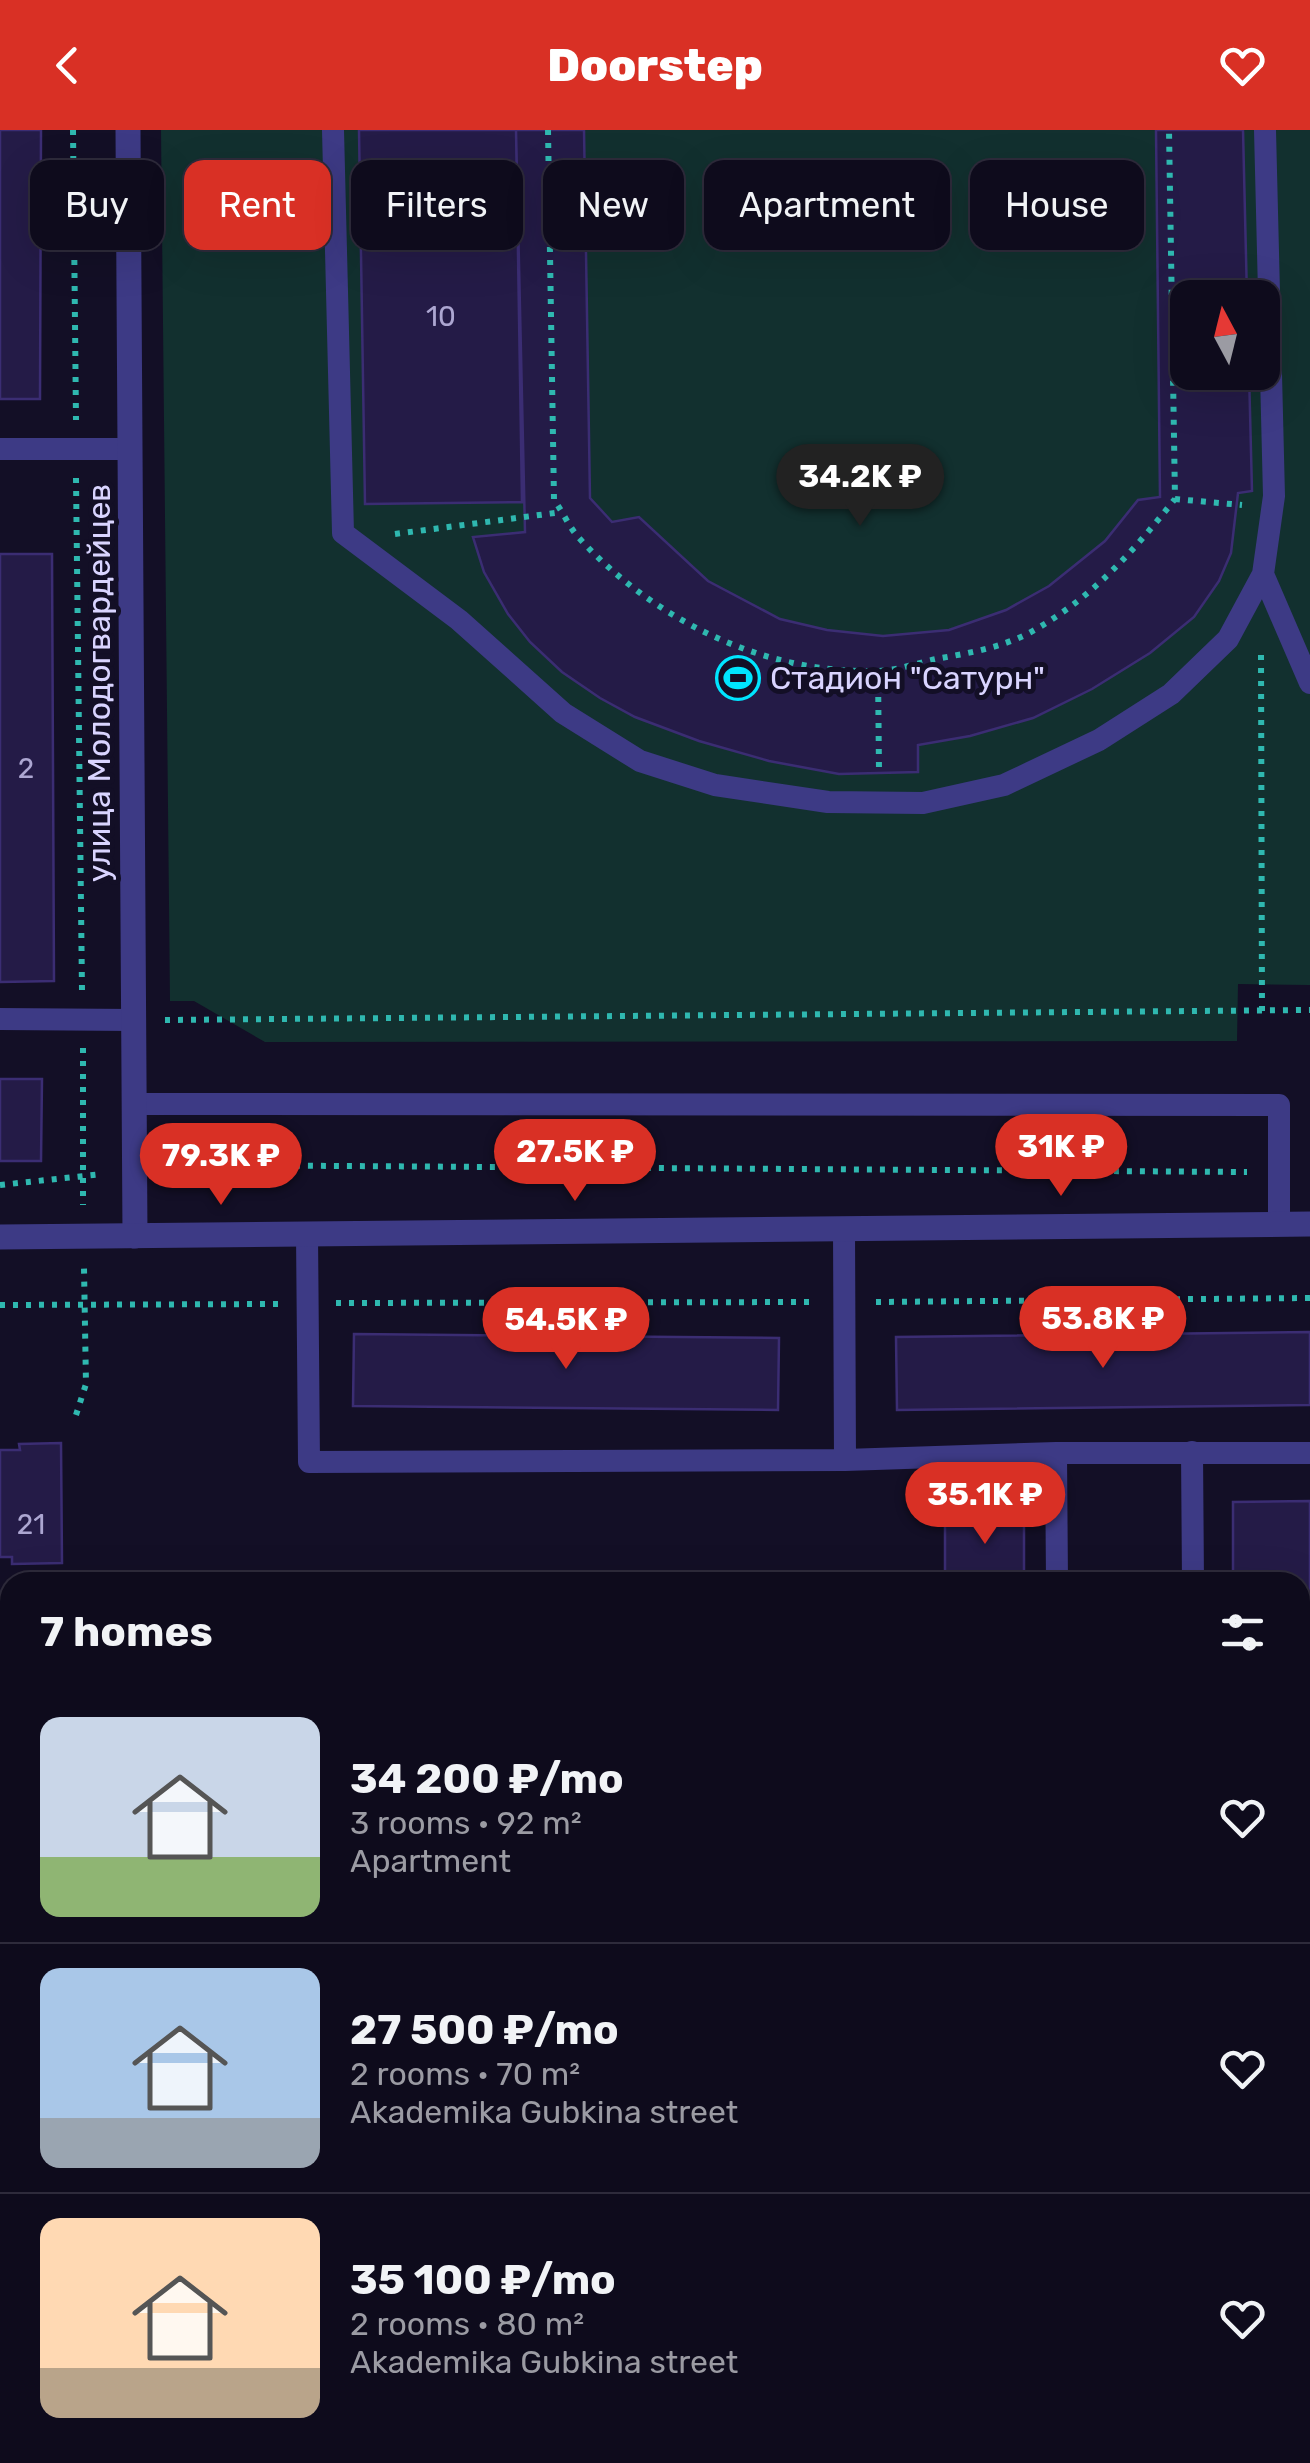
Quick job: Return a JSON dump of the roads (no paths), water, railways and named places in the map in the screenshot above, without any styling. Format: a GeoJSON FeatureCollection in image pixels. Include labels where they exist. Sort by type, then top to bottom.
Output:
{"type":"FeatureCollection","features":[{"type":"Feature","properties":{"kind":"street","name":"улица Молодогвардейцев"},"geometry":{"type":"LineString","coordinates":[[128,130],[135,1236]]}},
{"type":"Feature","properties":{"kind":"street"},"geometry":{"type":"LineString","coordinates":[[0,1237],[1310,1224]]}},
{"type":"Feature","properties":{"kind":"lane"},"geometry":{"type":"LineString","coordinates":[[333,130],[343,533],[459,620],[564,714],[640,761],[716,785],[828,802],[922,803],[1004,785],[1099,740],[1171,694],[1228,639],[1263,574],[1274,496],[1265,130]]}},
{"type":"Feature","properties":{"kind":"lane"},"geometry":{"type":"LineString","coordinates":[[0,448],[130,450]]}},
{"type":"Feature","properties":{"kind":"lane"},"geometry":{"type":"LineString","coordinates":[[1263,574],[1310,683]]}},
{"type":"Feature","properties":{"kind":"lane"},"geometry":{"type":"LineString","coordinates":[[0,1019],[134,1020]]}},
{"type":"Feature","properties":{"kind":"lane"},"geometry":{"type":"LineString","coordinates":[[134,1104],[1278,1105],[1279,1224]]}},
{"type":"Feature","properties":{"kind":"lane"},"geometry":{"type":"LineString","coordinates":[[844,1228],[845,1460]]}},
{"type":"Feature","properties":{"kind":"lane"},"geometry":{"type":"LineString","coordinates":[[307,1234],[309,1462],[1310,1453]]}},
{"type":"Feature","properties":{"kind":"lane"},"geometry":{"type":"LineString","coordinates":[[1192,1452],[1193,1572]]}},
{"type":"Feature","properties":{"kind":"lane"},"geometry":{"type":"LineString","coordinates":[[1056,1453],[1057,1572]]}},
{"type":"Feature","properties":{"kind":"place","name":"Стадион \"Сатурн\""},"geometry":{"type":"Point","coordinates":[738,678]}}]}
